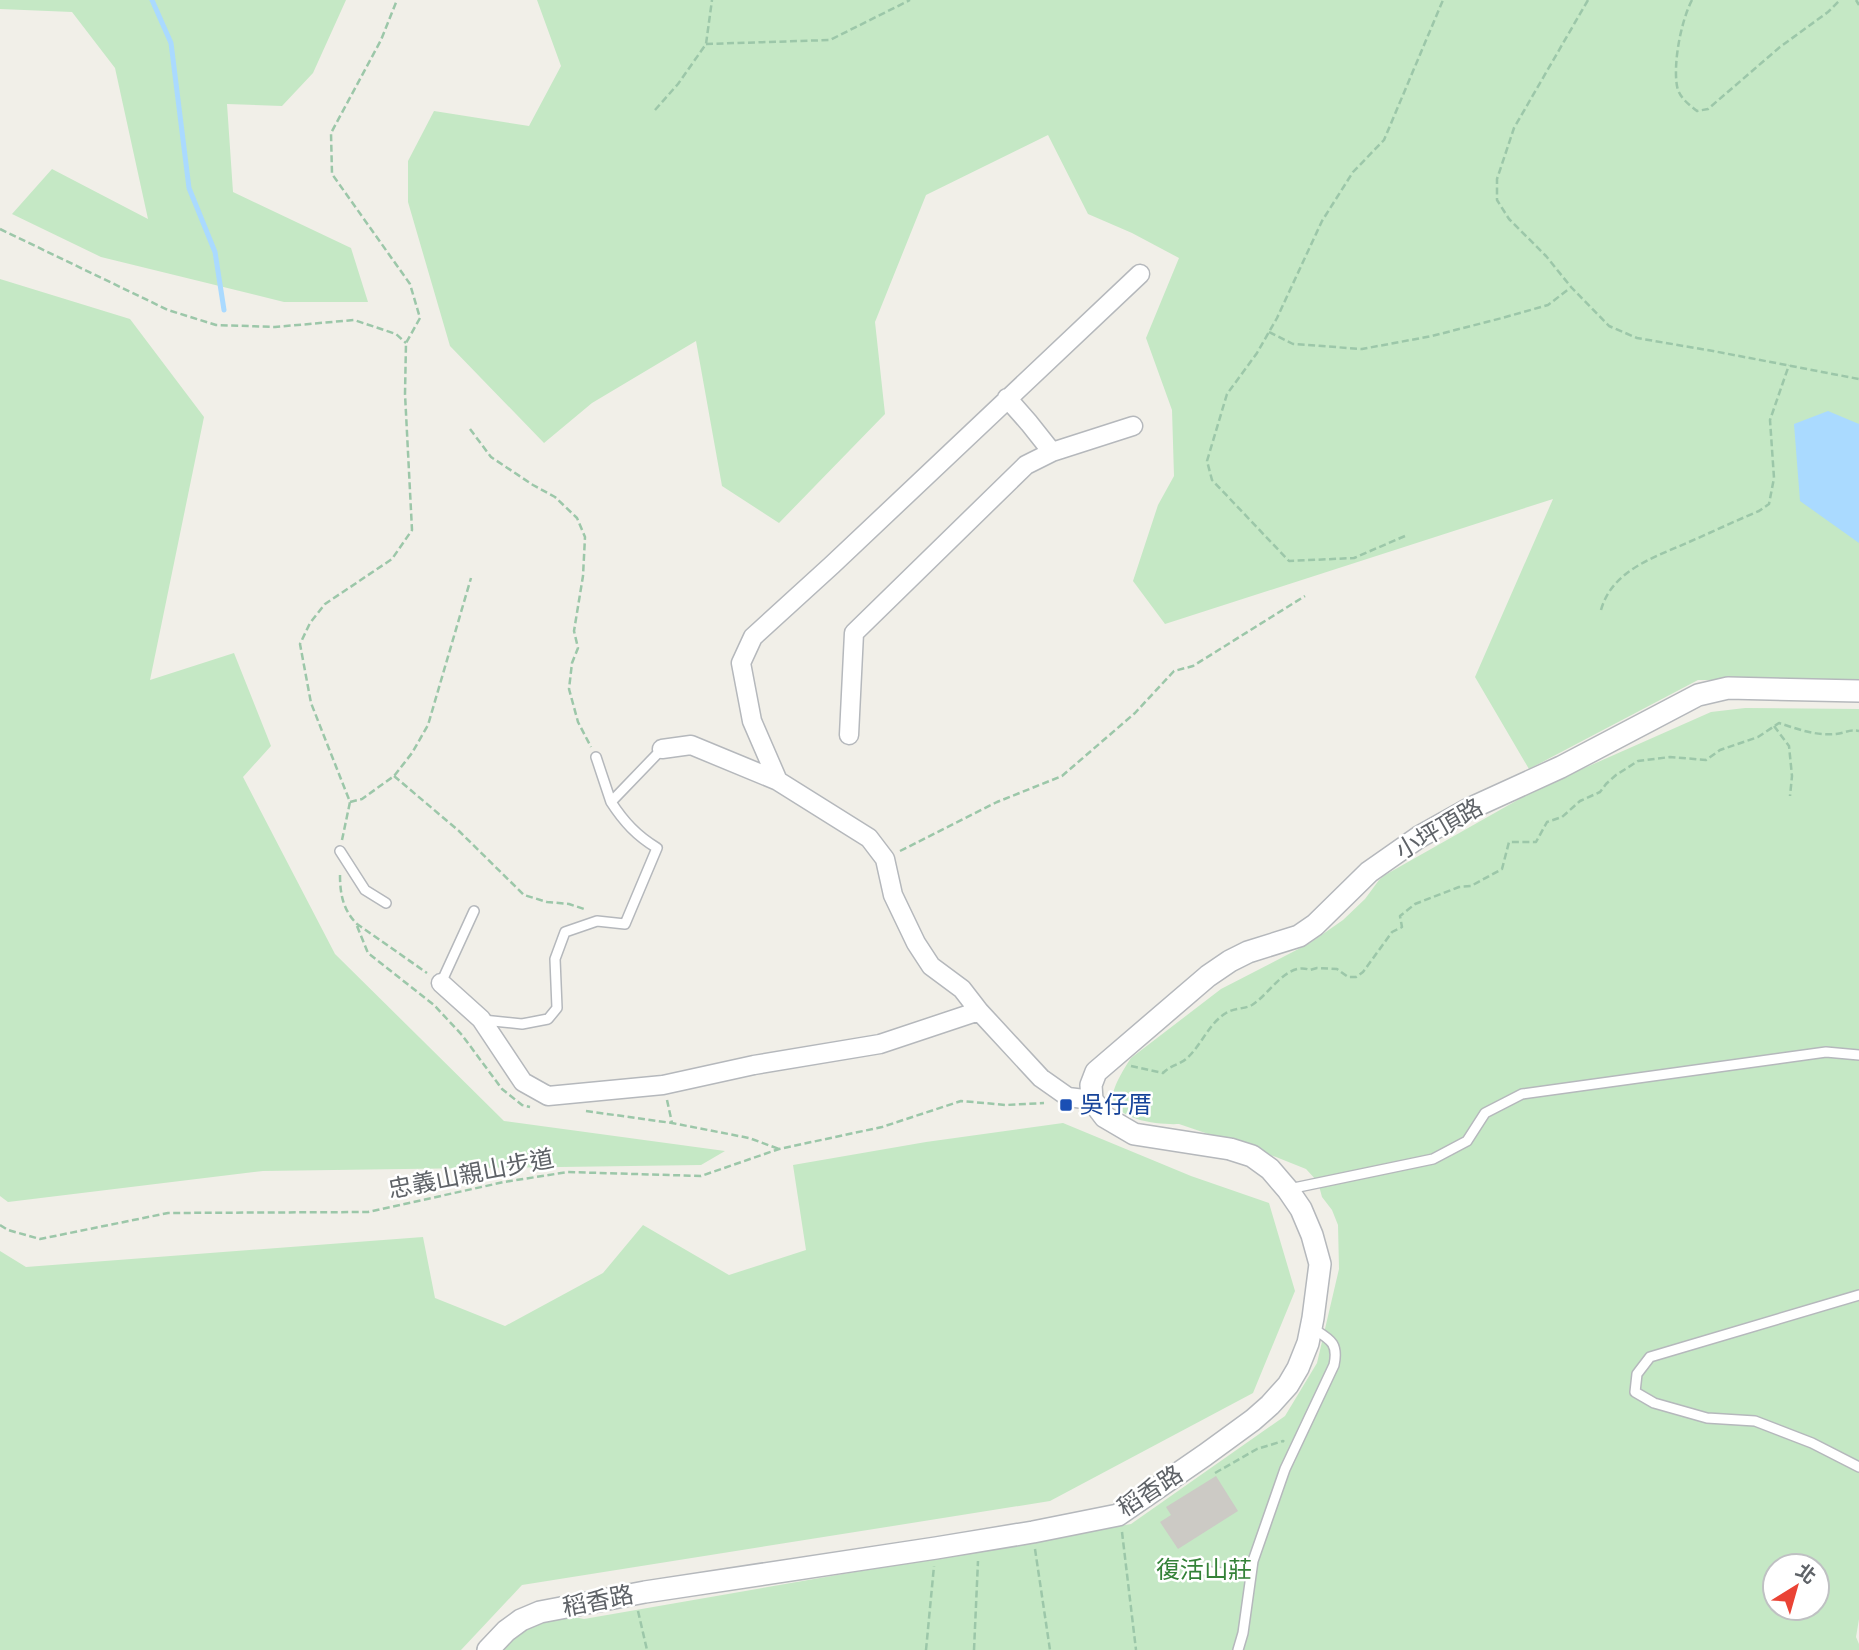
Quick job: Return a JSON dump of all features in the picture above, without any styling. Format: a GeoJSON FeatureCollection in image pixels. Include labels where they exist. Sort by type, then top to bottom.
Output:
{"type":"FeatureCollection","features":[{"type":"Feature","properties":{"kind":"street"},"geometry":{"type":"LineString","coordinates":[[778,781],[752,721],[741,663],[753,637],[1140,274]]}},
{"type":"Feature","properties":{"kind":"street"},"geometry":{"type":"LineString","coordinates":[[1007,398],[1052,452]]}},
{"type":"Feature","properties":{"kind":"street"},"geometry":{"type":"LineString","coordinates":[[849,735],[854,633],[1026,465],[1052,452],[1133,426]]}},
{"type":"Feature","properties":{"kind":"street","name":"小坪頂路"},"geometry":{"type":"LineString","coordinates":[[1092,1100],[1091,1085],[1096,1072],[1208,976],[1248,953],[1299,936],[1315,925],[1369,872],[1419,837],[1469,809],[1561,767],[1698,695],[1728,688],[1859,691]]}},
{"type":"Feature","properties":{"kind":"street"},"geometry":{"type":"LineString","coordinates":[[662,750],[691,745],[778,781],[869,838],[885,859],[893,895],[916,943],[931,966],[962,989],[1041,1078],[1068,1097],[1092,1100]]}},
{"type":"Feature","properties":{"kind":"street"},"geometry":{"type":"LineString","coordinates":[[441,983],[481,1020],[523,1082],[548,1096],[663,1085],[754,1065],[880,1044],[979,1011]]}},
{"type":"Feature","properties":{"kind":"street","name":"稻香路"},"geometry":{"type":"LineString","coordinates":[[488,1650],[521,1620],[540,1612],[634,1594],[1033,1532],[1118,1515],[1253,1420],[1270,1405],[1288,1385],[1298,1368],[1311,1328],[1320,1264],[1312,1234],[1301,1209],[1270,1169],[1252,1156],[1230,1149],[1133,1134],[1105,1117],[1092,1100]]}},
{"type":"Feature","properties":{"kind":"lane"},"geometry":{"type":"LineString","coordinates":[[611,802],[662,750]]}},
{"type":"Feature","properties":{"kind":"lane"},"geometry":{"type":"LineString","coordinates":[[481,1020],[522,1024],[548,1019],[557,1008],[555,959],[565,932],[597,921],[625,924],[657,848],[639,837],[620,817],[611,802],[596,757]]}},
{"type":"Feature","properties":{"kind":"lane"},"geometry":{"type":"LineString","coordinates":[[340,852],[365,890],[386,903]]}},
{"type":"Feature","properties":{"kind":"lane"},"geometry":{"type":"LineString","coordinates":[[441,983],[474,911]]}},
{"type":"Feature","properties":{"kind":"lane"},"geometry":{"type":"LineString","coordinates":[[1288,1190],[1433,1159],[1467,1141],[1485,1113],[1522,1094],[1826,1052],[1859,1055]]}},
{"type":"Feature","properties":{"kind":"lane"},"geometry":{"type":"LineString","coordinates":[[1859,1295],[1650,1357],[1637,1374],[1635,1392],[1654,1403],[1707,1418],[1755,1421],[1812,1443],[1859,1467]]}},
{"type":"Feature","properties":{"kind":"lane"},"geometry":{"type":"LineString","coordinates":[[1238,1650],[1243,1633],[1253,1561],[1285,1469],[1337,1354],[1334,1344],[1311,1328]]}},
{"type":"Feature","properties":{"kind":"lane"},"geometry":{"type":"LineString","coordinates":[[1191,1565],[1209,1573],[1234,1572],[1253,1561]]}},
{"type":"Feature","properties":{"kind":"path"},"geometry":{"type":"LineString","coordinates":[[397,0],[380,40],[331,133],[332,174],[410,284],[420,318],[406,343],[405,394],[412,530],[392,559],[325,604],[310,623],[300,644],[311,702],[350,802],[340,852],[340,891],[347,914],[357,924],[441,983]]}},
{"type":"Feature","properties":{"kind":"path"},"geometry":{"type":"LineString","coordinates":[[655,110],[678,84],[706,44],[712,0]]}},
{"type":"Feature","properties":{"kind":"path"},"geometry":{"type":"LineString","coordinates":[[706,44],[830,40],[910,0]]}},
{"type":"Feature","properties":{"kind":"path"},"geometry":{"type":"LineString","coordinates":[[1405,536],[1354,558],[1289,561],[1212,480],[1207,461],[1227,394],[1269,332],[1322,221],[1353,172],[1384,140],[1443,0]]}},
{"type":"Feature","properties":{"kind":"path"},"geometry":{"type":"LineString","coordinates":[[1588,0],[1514,128],[1497,178],[1497,200],[1509,219],[1609,326],[1637,338],[1859,379]]}},
{"type":"Feature","properties":{"kind":"path"},"geometry":{"type":"LineString","coordinates":[[1692,0],[1685,14],[1679,46],[1677,87],[1686,102],[1697,111],[1708,108],[1840,0]]}},
{"type":"Feature","properties":{"kind":"path"},"geometry":{"type":"LineString","coordinates":[[1856,0],[1859,5]]}},
{"type":"Feature","properties":{"kind":"path"},"geometry":{"type":"LineString","coordinates":[[0,229],[168,310],[216,325],[275,327],[354,320],[396,334],[406,343]]}},
{"type":"Feature","properties":{"kind":"path"},"geometry":{"type":"LineString","coordinates":[[1269,332],[1293,344],[1362,349],[1432,336],[1548,305],[1571,287]]}},
{"type":"Feature","properties":{"kind":"path"},"geometry":{"type":"LineString","coordinates":[[1601,610],[1604,597],[1618,580],[1637,565],[1759,511],[1769,504],[1774,478],[1770,420],[1789,365]]}},
{"type":"Feature","properties":{"kind":"path"},"geometry":{"type":"LineString","coordinates":[[470,429],[491,457],[555,497],[577,519],[585,537],[583,576],[574,631],[578,648],[572,663],[569,689],[578,722],[596,757]]}},
{"type":"Feature","properties":{"kind":"path"},"geometry":{"type":"LineString","coordinates":[[350,802],[362,799],[394,776],[412,753],[428,725],[471,578]]}},
{"type":"Feature","properties":{"kind":"path"},"geometry":{"type":"LineString","coordinates":[[885,859],[997,802],[1062,776],[1135,713],[1174,671],[1193,666],[1305,596]]}},
{"type":"Feature","properties":{"kind":"path"},"geometry":{"type":"LineString","coordinates":[[1107,1061],[1163,1073],[1185,1060],[1205,1032],[1226,1013],[1252,1005],[1290,970],[1304,967],[1310,970],[1337,969],[1348,977],[1356,977],[1363,972],[1392,932],[1402,927],[1400,916],[1415,904],[1459,887],[1471,886],[1502,870],[1509,842],[1536,842],[1547,822],[1562,817],[1580,800],[1600,792],[1616,775],[1638,761],[1670,757],[1706,760],[1720,750],[1758,737],[1779,723],[1806,732],[1838,734],[1849,729],[1859,731]]}},
{"type":"Feature","properties":{"kind":"path"},"geometry":{"type":"LineString","coordinates":[[1774,726],[1789,746],[1792,775],[1790,796]]}},
{"type":"Feature","properties":{"kind":"path"},"geometry":{"type":"LineString","coordinates":[[394,776],[459,831],[524,895],[586,910],[597,921]]}},
{"type":"Feature","properties":{"kind":"path"},"geometry":{"type":"LineString","coordinates":[[663,1085],[673,1123],[749,1138],[779,1149]]}},
{"type":"Feature","properties":{"kind":"path","name":"忠義山親山步道"},"geometry":{"type":"LineString","coordinates":[[0,1226],[40,1239],[168,1213],[369,1212],[504,1182],[568,1172],[701,1176],[779,1149],[882,1127],[961,1101],[1006,1105],[1042,1103],[1068,1097]]}},
{"type":"Feature","properties":{"kind":"path"},"geometry":{"type":"LineString","coordinates":[[1212,1475],[1257,1449],[1283,1441],[1294,1448]]}},
{"type":"Feature","properties":{"kind":"path"},"geometry":{"type":"LineString","coordinates":[[1118,1515],[1136,1650]]}},
{"type":"Feature","properties":{"kind":"path"},"geometry":{"type":"LineString","coordinates":[[1033,1532],[1050,1650]]}},
{"type":"Feature","properties":{"kind":"path"},"geometry":{"type":"LineString","coordinates":[[974,1650],[979,1540]]}},
{"type":"Feature","properties":{"kind":"path"},"geometry":{"type":"LineString","coordinates":[[926,1650],[936,1548]]}},
{"type":"Feature","properties":{"kind":"path"},"geometry":{"type":"LineString","coordinates":[[634,1594],[647,1650]]}},
{"type":"Feature","properties":{"kind":"green space"},"geometry":{"type":"Polygon","coordinates":[[[0,0],[346,0],[313,73],[282,106],[227,104],[233,192],[351,248],[368,302],[284,302],[101,257],[12,214],[52,169],[148,219],[115,68],[72,12],[0,9],[0,0]]]}},
{"type":"Feature","properties":{"kind":"green space"},"geometry":{"type":"Polygon","coordinates":[[[537,0],[1859,0],[1859,680],[1698,680],[1529,769],[1475,677],[1553,499],[1165,624],[1133,581],[1158,505],[1174,476],[1172,410],[1146,338],[1179,258],[1088,214],[1048,135],[926,195],[875,322],[885,414],[779,523],[722,486],[696,341],[592,403],[544,443],[450,346],[408,202],[408,161],[434,111],[529,126],[561,66],[537,0]]]}},
{"type":"Feature","properties":{"kind":"green space"},"geometry":{"type":"Polygon","coordinates":[[[0,279],[130,319],[204,417],[150,680],[234,653],[271,746],[243,777],[335,954],[504,1121],[725,1151],[701,1165],[263,1171],[8,1202],[0,1196],[0,279]]]}},
{"type":"Feature","properties":{"kind":"green space","name":"復活山莊"},"geometry":{"type":"Polygon","coordinates":[[[1745,708],[1859,709],[1859,1619],[1856,1637],[1859,1650],[499,1650],[544,1611],[584,1619],[1131,1524],[1285,1416],[1317,1363],[1339,1269],[1338,1225],[1332,1210],[1322,1197],[1318,1182],[1306,1169],[1276,1157],[1179,1124],[1161,1124],[1130,1116],[1116,1105],[1113,1093],[1117,1083],[1131,1058],[1221,989],[1310,943],[1343,920],[1385,875],[1537,789],[1711,712],[1745,708]]]}},
{"type":"Feature","properties":{"kind":"green space"},"geometry":{"type":"Polygon","coordinates":[[[1063,1123],[1191,1176],[1269,1203],[1295,1291],[1253,1393],[1050,1501],[522,1585],[461,1650],[0,1650],[0,1251],[26,1267],[423,1237],[435,1298],[505,1326],[603,1273],[643,1225],[729,1275],[806,1250],[793,1165],[926,1142],[1063,1123]]]}},
{"type":"Feature","properties":{"kind":"water"},"geometry":{"type":"Polygon","coordinates":[[[1828,411],[1859,424],[1859,543],[1800,501],[1794,424],[1828,411]]]}},
{"type":"Feature","properties":{"kind":"building"},"geometry":{"type":"Polygon","coordinates":[[[1216,1476],[1238,1511],[1178,1549],[1160,1522],[1171,1515],[1166,1507],[1216,1476]]]}},
{"type":"Feature","properties":{"kind":"waterway"},"geometry":{"type":"LineString","coordinates":[[152,0],[171,43],[189,188],[215,252],[224,310]]}},
{"type":"Feature","properties":{"kind":"place","name":"吳仔厝"},"geometry":{"type":"Point","coordinates":[1066,1105]}}]}
